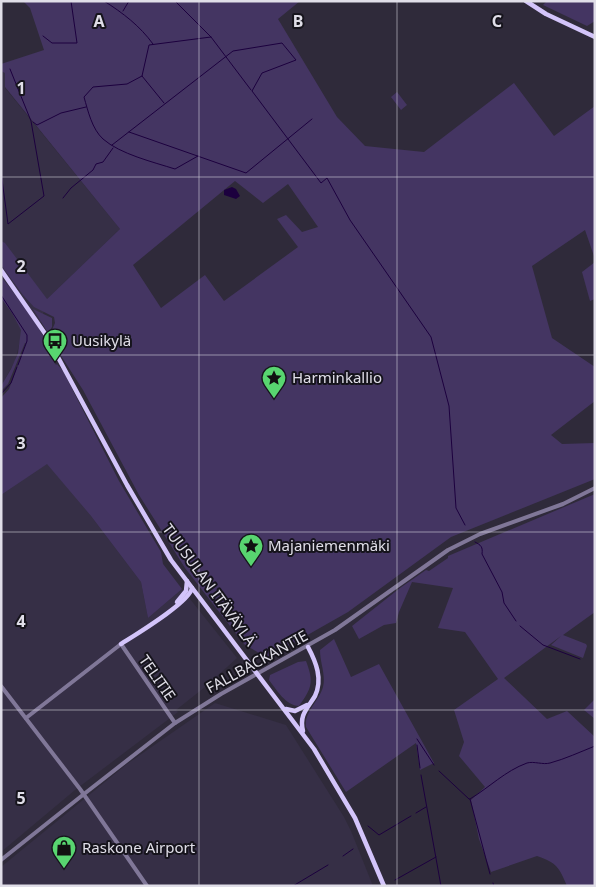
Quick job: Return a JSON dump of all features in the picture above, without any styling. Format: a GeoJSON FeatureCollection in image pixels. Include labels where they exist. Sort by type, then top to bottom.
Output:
{"type":"FeatureCollection","features":[{"type":"Feature","properties":{"kind":"main road"},"geometry":{"type":"LineString","coordinates":[[526,1],[543,12],[595,37]]}},
{"type":"Feature","properties":{"kind":"main road","name":"TUUSULAN ITÄVÄYLÄ"},"geometry":{"type":"LineString","coordinates":[[1,270],[46,334],[143,514],[171,560],[303,732],[331,775],[355,818],[384,886]]}},
{"type":"Feature","properties":{"kind":"main road"},"geometry":{"type":"LineString","coordinates":[[158,620],[183,595],[187,581]]}},
{"type":"Feature","properties":{"kind":"main road"},"geometry":{"type":"LineString","coordinates":[[158,620],[187,598],[191,594],[192,588]]}},
{"type":"Feature","properties":{"kind":"main road"},"geometry":{"type":"LineString","coordinates":[[121,644],[191,598],[195,597],[202,600]]}},
{"type":"Feature","properties":{"kind":"main road"},"geometry":{"type":"LineString","coordinates":[[303,732],[302,717],[316,692],[319,678],[316,663],[308,647]]}},
{"type":"Feature","properties":{"kind":"main road"},"geometry":{"type":"LineString","coordinates":[[285,708],[295,711],[308,704]]}},
{"type":"Feature","properties":{"kind":"street","name":"FALLBACKANTIE"},"geometry":{"type":"LineString","coordinates":[[1,860],[175,724],[221,694],[308,647],[464,542],[488,531],[563,504],[595,488]]}},
{"type":"Feature","properties":{"kind":"street"},"geometry":{"type":"LineString","coordinates":[[26,718],[121,644]]}},
{"type":"Feature","properties":{"kind":"street","name":"TELITIE"},"geometry":{"type":"LineString","coordinates":[[121,644],[175,724]]}},
{"type":"Feature","properties":{"kind":"street"},"geometry":{"type":"LineString","coordinates":[[1,686],[84,794],[147,886]]}},
{"type":"Feature","properties":{"kind":"shaded area"},"geometry":{"type":"Polygon","coordinates":[[[23,1],[300,1],[278,19],[337,117],[365,146],[424,152],[514,83],[554,136],[595,106],[595,259],[585,230],[532,266],[552,338],[595,367],[595,401],[551,435],[562,444],[595,443],[595,479],[451,537],[348,612],[267,658],[244,644],[185,568],[139,495],[83,390],[49,337],[55,323],[54,317],[34,307],[1,265],[1,241],[5,243],[47,299],[120,229],[5,87],[5,73],[1,71],[1,64],[44,50],[30,8],[23,1]],[[235,181],[133,265],[161,308],[205,275],[224,301],[298,247],[277,219],[286,215],[302,232],[318,227],[288,184],[263,203],[235,181]]]}},
{"type":"Feature","properties":{"kind":"shaded area"},"geometry":{"type":"Polygon","coordinates":[[[547,1],[595,1],[595,21],[587,26],[543,5],[547,1]]]}},
{"type":"Feature","properties":{"kind":"shaded area"},"geometry":{"type":"Polygon","coordinates":[[[1,71],[5,72],[5,88],[120,229],[47,299],[39,330],[20,341],[15,361],[1,386],[1,71]]]}},
{"type":"Feature","properties":{"kind":"shaded area"},"geometry":{"type":"Polygon","coordinates":[[[397,92],[407,105],[401,110],[391,97],[397,92]]]}},
{"type":"Feature","properties":{"kind":"shaded area"},"geometry":{"type":"Polygon","coordinates":[[[232,187],[236,189],[240,196],[236,199],[224,195],[224,190],[232,187]]]}},
{"type":"Feature","properties":{"kind":"shaded area"},"geometry":{"type":"Polygon","coordinates":[[[595,262],[595,299],[590,301],[582,272],[595,262]]]}},
{"type":"Feature","properties":{"kind":"shaded area"},"geometry":{"type":"Polygon","coordinates":[[[1,277],[43,335],[56,365],[63,371],[119,481],[161,552],[163,564],[182,589],[148,618],[141,582],[91,516],[47,464],[1,495],[1,398],[9,389],[26,343],[8,384],[1,391],[1,386],[18,353],[21,330],[1,298],[1,277]]]}},
{"type":"Feature","properties":{"kind":"shaded area"},"geometry":{"type":"Polygon","coordinates":[[[33,309],[52,318],[52,327],[48,333],[33,309]]]}},
{"type":"Feature","properties":{"kind":"shaded area"},"geometry":{"type":"Polygon","coordinates":[[[47,463],[91,516],[141,582],[148,618],[182,589],[237,658],[176,710],[178,712],[75,790],[1,852],[1,495],[47,463]]]}},
{"type":"Feature","properties":{"kind":"shaded area"},"geometry":{"type":"Polygon","coordinates":[[[595,494],[595,612],[563,635],[586,644],[583,658],[551,645],[561,636],[504,678],[547,719],[567,711],[595,737],[595,886],[567,886],[556,866],[537,856],[491,872],[479,839],[471,800],[485,787],[459,756],[464,742],[454,710],[498,679],[465,632],[438,628],[453,588],[412,582],[396,623],[384,625],[359,639],[352,626],[400,588],[426,570],[429,571],[448,558],[448,556],[595,494]]]}},
{"type":"Feature","properties":{"kind":"shaded area"},"geometry":{"type":"Polygon","coordinates":[[[334,639],[351,677],[379,664],[434,763],[420,770],[416,743],[346,792],[306,727],[309,711],[323,687],[324,678],[320,650],[334,639]]]}},
{"type":"Feature","properties":{"kind":"shaded area"},"geometry":{"type":"Polygon","coordinates":[[[306,661],[311,680],[309,689],[299,706],[294,705],[278,692],[269,680],[270,675],[298,662],[306,661]]]}},
{"type":"Feature","properties":{"kind":"shaded area"},"geometry":{"type":"Polygon","coordinates":[[[595,699],[595,719],[584,710],[595,699]]]}},
{"type":"Feature","properties":{"kind":"shaded area"},"geometry":{"type":"Polygon","coordinates":[[[215,703],[286,725],[344,817],[373,886],[1,886],[1,867],[127,764],[215,703]]]}},
{"type":"Feature","properties":{"kind":"waterway"},"geometry":{"type":"LineString","coordinates":[[43,36],[52,43],[77,43],[71,1]]}},
{"type":"Feature","properties":{"kind":"waterway"},"geometry":{"type":"LineString","coordinates":[[104,1],[131,20],[153,44]]}},
{"type":"Feature","properties":{"kind":"waterway"},"geometry":{"type":"LineString","coordinates":[[123,11],[129,1]]}},
{"type":"Feature","properties":{"kind":"waterway"},"geometry":{"type":"LineString","coordinates":[[175,1],[211,37],[251,90]]}},
{"type":"Feature","properties":{"kind":"waterway"},"geometry":{"type":"LineString","coordinates":[[164,103],[142,76],[149,45],[211,37]]}},
{"type":"Feature","properties":{"kind":"waterway"},"geometry":{"type":"LineString","coordinates":[[112,145],[233,51],[282,43],[296,60],[262,73],[252,91],[321,183],[327,178],[350,220],[431,337],[449,406],[456,508],[465,525]]}},
{"type":"Feature","properties":{"kind":"waterway"},"geometry":{"type":"LineString","coordinates":[[1,172],[8,224],[44,196],[31,121],[10,69]]}},
{"type":"Feature","properties":{"kind":"waterway"},"geometry":{"type":"LineString","coordinates":[[142,76],[127,84],[93,87],[84,97],[91,120],[99,135],[118,149],[175,169],[198,156]]}},
{"type":"Feature","properties":{"kind":"waterway"},"geometry":{"type":"LineString","coordinates":[[33,122],[37,125],[61,113],[86,107]]}},
{"type":"Feature","properties":{"kind":"waterway"},"geometry":{"type":"LineString","coordinates":[[129,132],[246,173],[312,119]]}},
{"type":"Feature","properties":{"kind":"waterway"},"geometry":{"type":"LineString","coordinates":[[63,198],[71,188],[93,170],[96,164],[103,162],[113,148]]}},
{"type":"Feature","properties":{"kind":"waterway"},"geometry":{"type":"LineString","coordinates":[[1,295],[27,335],[27,341],[18,365]]}},
{"type":"Feature","properties":{"kind":"waterway"},"geometry":{"type":"LineString","coordinates":[[1,394],[11,383],[17,367]]}},
{"type":"Feature","properties":{"kind":"waterway"},"geometry":{"type":"LineString","coordinates":[[475,542],[481,546],[482,554],[502,592],[504,603],[516,621]]}},
{"type":"Feature","properties":{"kind":"waterway"},"geometry":{"type":"LineString","coordinates":[[520,626],[543,645],[580,659]]}},
{"type":"Feature","properties":{"kind":"waterway"},"geometry":{"type":"LineString","coordinates":[[417,739],[434,765]]}},
{"type":"Feature","properties":{"kind":"waterway"},"geometry":{"type":"LineString","coordinates":[[417,745],[420,768]]}},
{"type":"Feature","properties":{"kind":"waterway"},"geometry":{"type":"LineString","coordinates":[[470,799],[519,766],[527,763],[550,763],[595,746]]}},
{"type":"Feature","properties":{"kind":"waterway"},"geometry":{"type":"LineString","coordinates":[[439,771],[470,799],[490,874]]}},
{"type":"Feature","properties":{"kind":"waterway"},"geometry":{"type":"LineString","coordinates":[[421,775],[441,886]]}},
{"type":"Feature","properties":{"kind":"waterway"},"geometry":{"type":"LineString","coordinates":[[416,813],[426,807]]}},
{"type":"Feature","properties":{"kind":"waterway"},"geometry":{"type":"LineString","coordinates":[[368,826],[379,835],[411,816]]}},
{"type":"Feature","properties":{"kind":"waterway"},"geometry":{"type":"LineString","coordinates":[[343,856],[353,849]]}},
{"type":"Feature","properties":{"kind":"waterway"},"geometry":{"type":"LineString","coordinates":[[395,880],[436,857]]}},
{"type":"Feature","properties":{"kind":"waterway"},"geometry":{"type":"LineString","coordinates":[[293,886],[328,865]]}},
{"type":"Feature","properties":{"kind":"place","name":"Uusikylä"},"geometry":{"type":"Point","coordinates":[55,362]}},
{"type":"Feature","properties":{"kind":"place","name":"Harminkallio"},"geometry":{"type":"Point","coordinates":[274,399]}},
{"type":"Feature","properties":{"kind":"place","name":"Majaniemenmäki"},"geometry":{"type":"Point","coordinates":[251,567]}},
{"type":"Feature","properties":{"kind":"place","name":"Raskone Airport"},"geometry":{"type":"Point","coordinates":[64,869]}}]}
